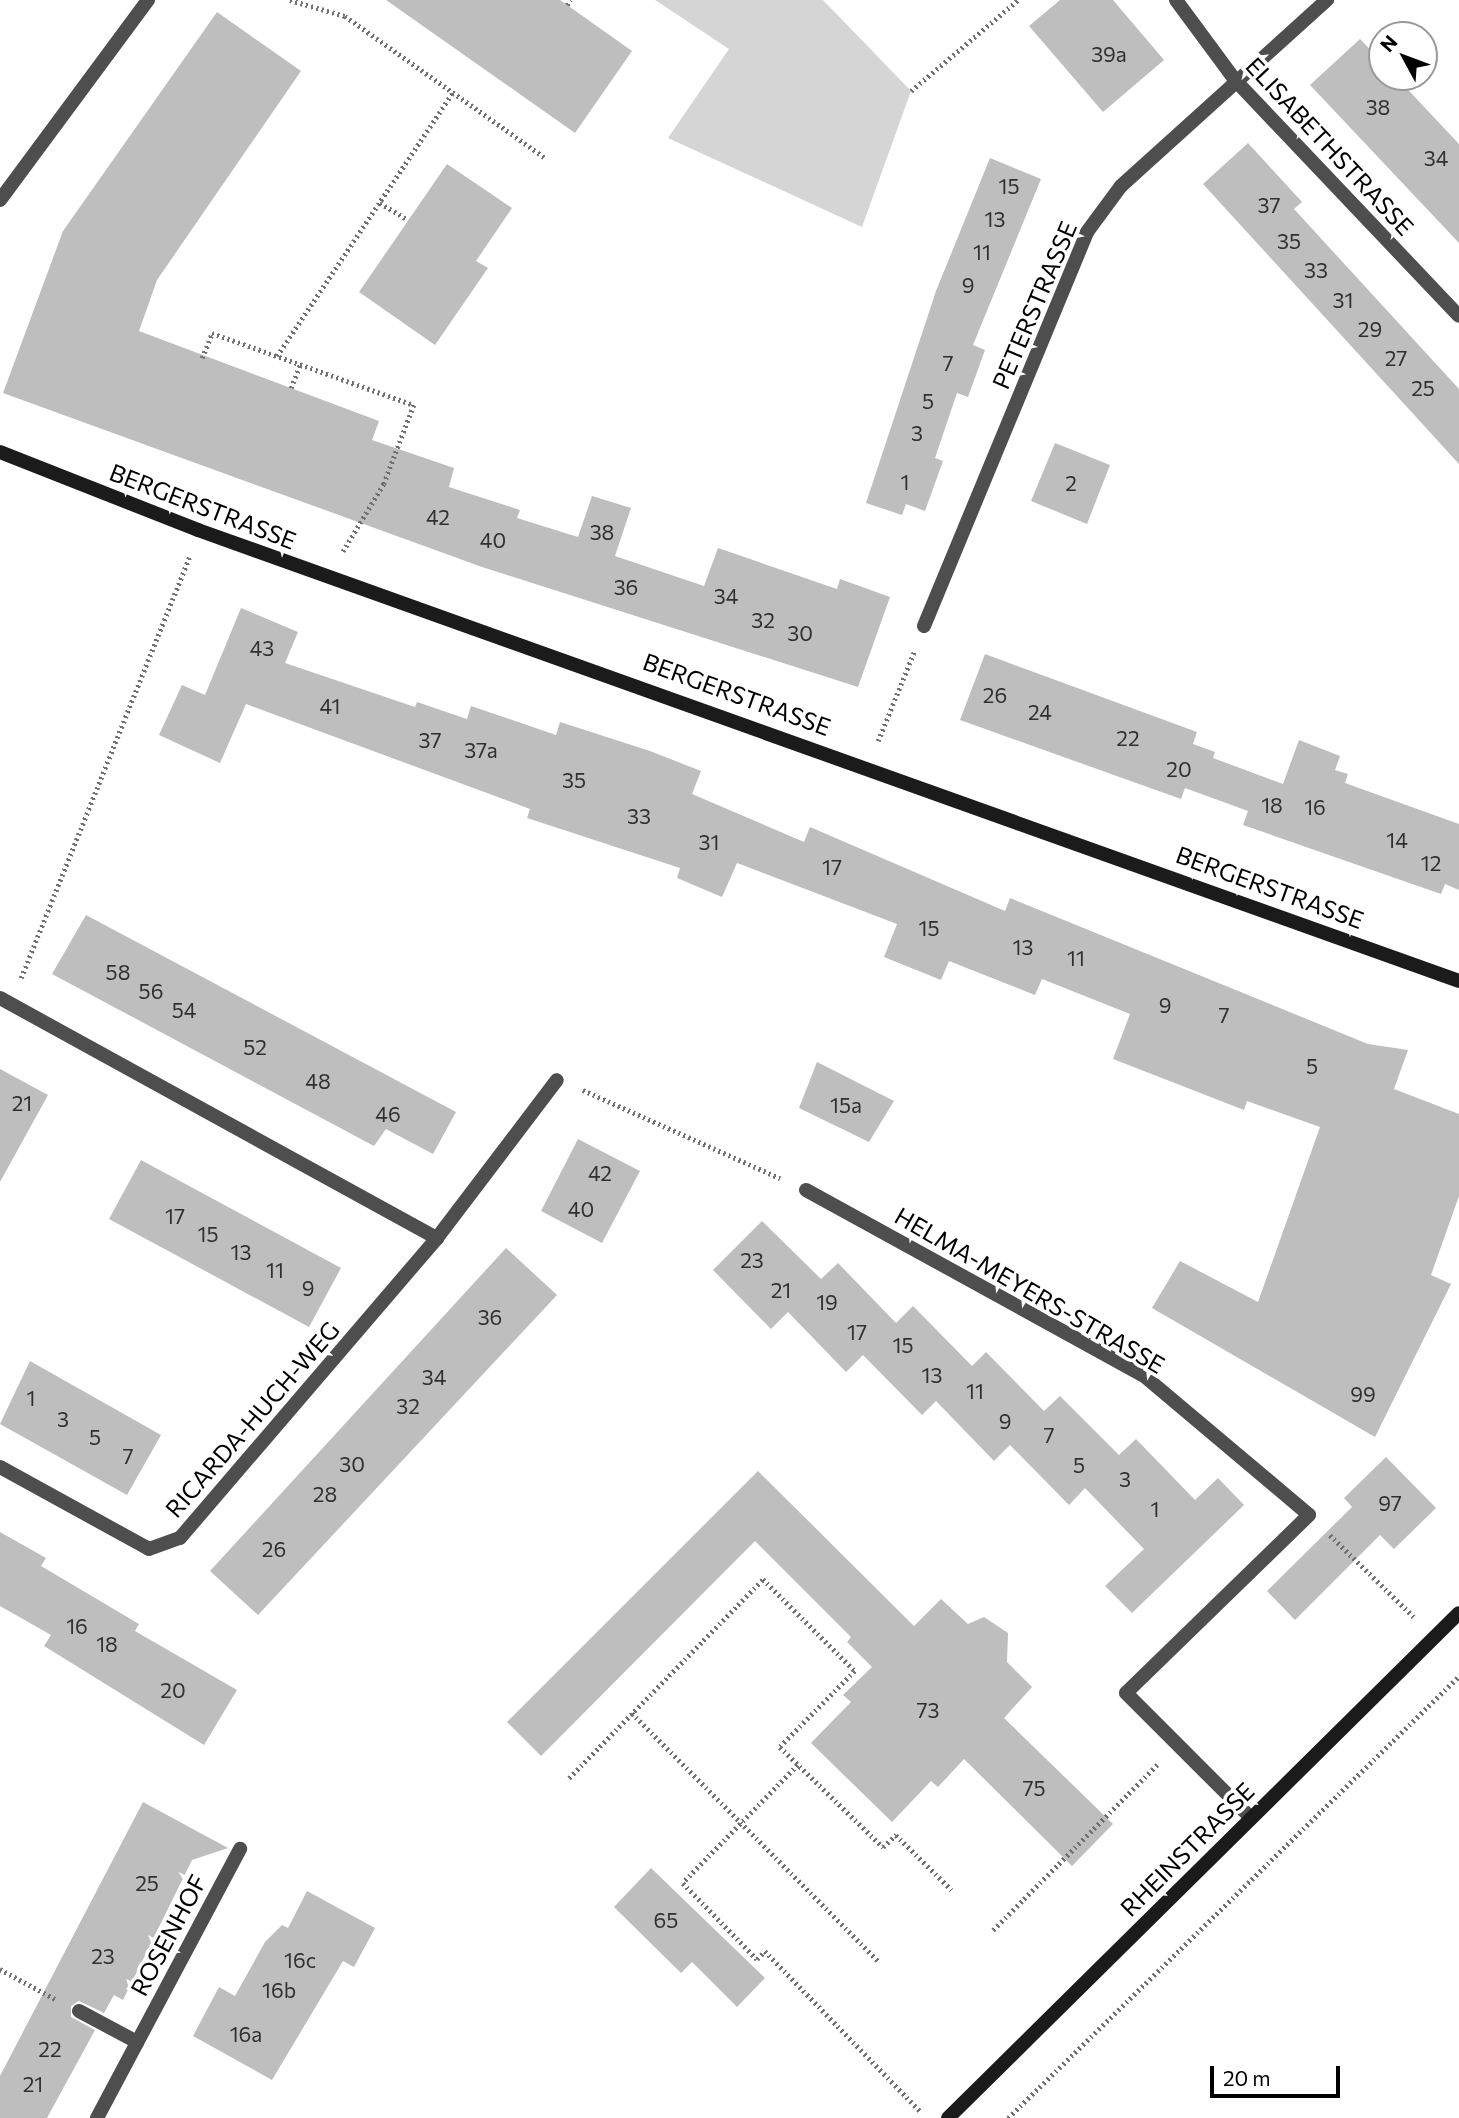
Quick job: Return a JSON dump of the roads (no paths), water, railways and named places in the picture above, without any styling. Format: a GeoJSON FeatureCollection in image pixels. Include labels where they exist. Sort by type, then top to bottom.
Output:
{"type":"FeatureCollection","features":[{"type":"Feature","properties":{"kind":"street"},"geometry":{"type":"LineString","coordinates":[[0,200],[148,0]]}},
{"type":"Feature","properties":{"kind":"street","name":"ELISABETHSTRASSE"},"geometry":{"type":"LineString","coordinates":[[1176,0],[1235,80],[1459,316]]}},
{"type":"Feature","properties":{"kind":"street","name":"PETERSTRASSE"},"geometry":{"type":"LineString","coordinates":[[924,626],[1087,232],[1121,186],[1235,80],[1328,0]]}},
{"type":"Feature","properties":{"kind":"street","name":"BERGERSTRASSE"},"geometry":{"type":"LineString","coordinates":[[0,452],[198,530],[868,764],[1459,981]]}},
{"type":"Feature","properties":{"kind":"street"},"geometry":{"type":"LineString","coordinates":[[5,999],[437,1238]]}},
{"type":"Feature","properties":{"kind":"street","name":"RICARDA-HUCH-WEG"},"geometry":{"type":"LineString","coordinates":[[0,1467],[149,1549],[164,1548],[180,1538],[437,1238],[557,1080]]}},
{"type":"Feature","properties":{"kind":"street","name":"HELMA-MEYERS-STRASSE"},"geometry":{"type":"LineString","coordinates":[[806,1190],[1143,1375],[1309,1515],[1126,1693],[1251,1818]]}},
{"type":"Feature","properties":{"kind":"street","name":"RHEINSTRASSE"},"geometry":{"type":"LineString","coordinates":[[948,2118],[1459,1613]]}},
{"type":"Feature","properties":{"kind":"street","name":"ROSENHOF"},"geometry":{"type":"LineString","coordinates":[[97,2118],[240,1849]]}},
{"type":"Feature","properties":{"kind":"street"},"geometry":{"type":"LineString","coordinates":[[79,2011],[137,2042]]}}]}
